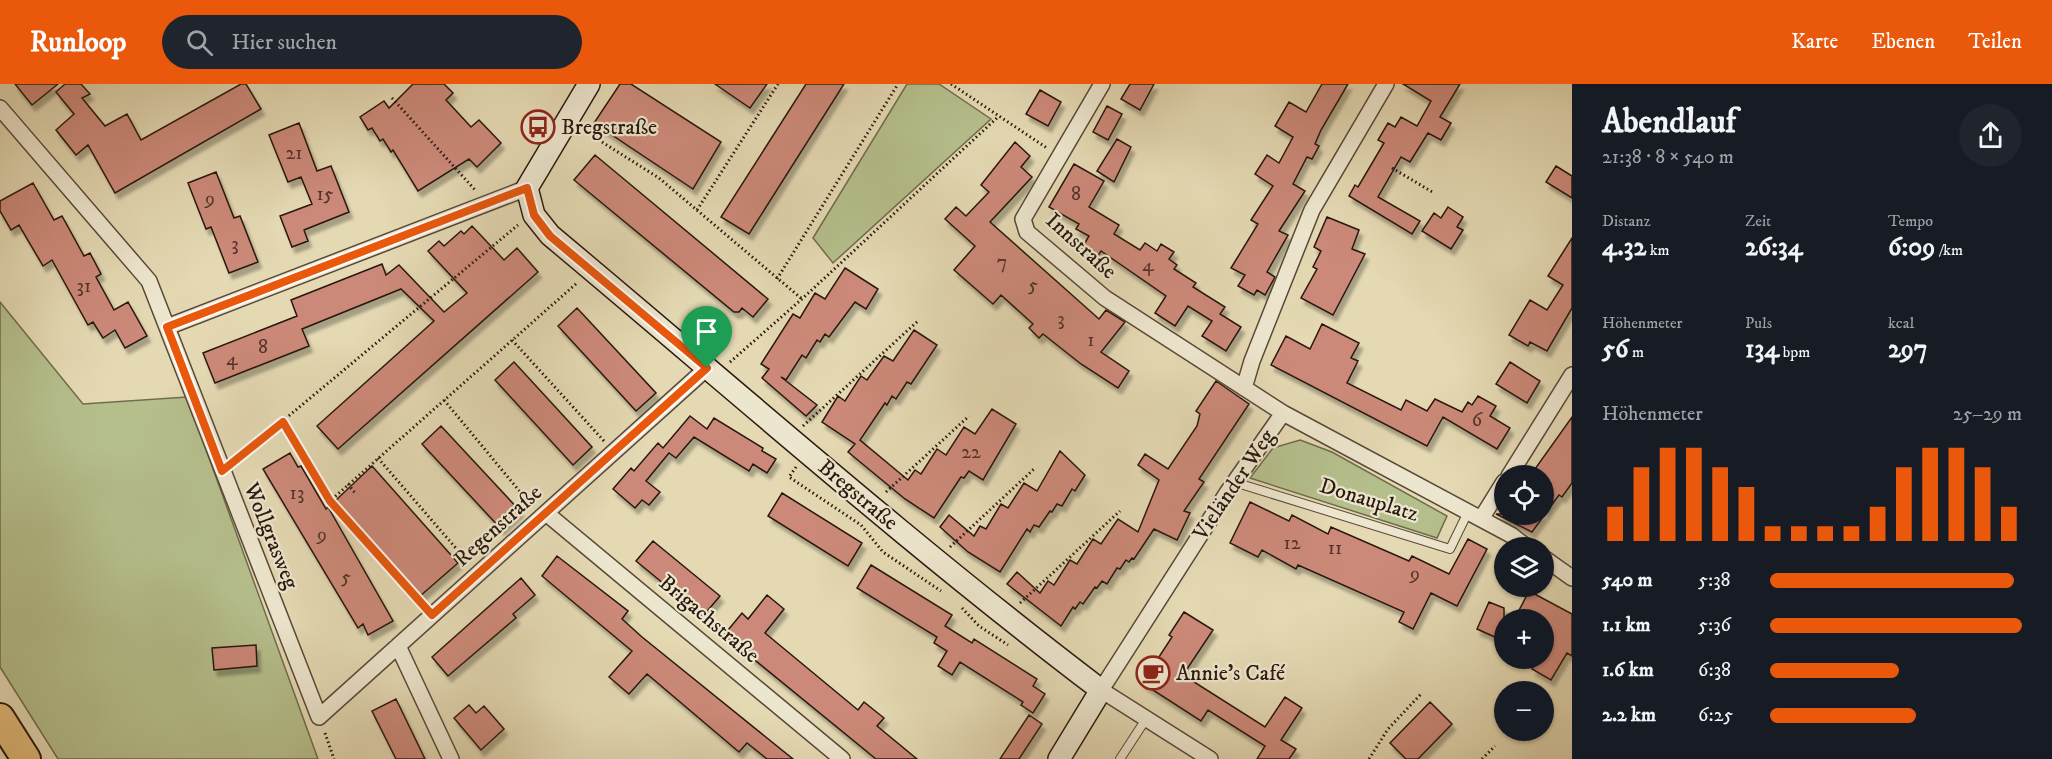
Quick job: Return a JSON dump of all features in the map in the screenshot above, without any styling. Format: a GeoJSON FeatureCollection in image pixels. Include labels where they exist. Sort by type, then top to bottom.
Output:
{"type":"FeatureCollection","features":[{"type":"Feature","properties":{"kind":"highway"},"geometry":{"type":"LineString","coordinates":[[0,718],[26,759]]}},
{"type":"Feature","properties":{"kind":"street"},"geometry":{"type":"LineString","coordinates":[[167,327],[527,188],[589,84]]}},
{"type":"Feature","properties":{"kind":"street","name":"Innstraße"},"geometry":{"type":"LineString","coordinates":[[1102,84],[1023,219],[1027,232],[1105,298],[1244,388]]}},
{"type":"Feature","properties":{"kind":"street"},"geometry":{"type":"LineString","coordinates":[[1244,388],[1252,360],[1312,210],[1386,84]]}},
{"type":"Feature","properties":{"kind":"street","name":"Wollgrasweg"},"geometry":{"type":"LineString","coordinates":[[0,108],[149,281],[319,717]]}},
{"type":"Feature","properties":{"kind":"street","name":"Bregstraße"},"geometry":{"type":"LineString","coordinates":[[527,188],[534,215],[550,236],[936,561],[1101,690]]}},
{"type":"Feature","properties":{"kind":"street","name":"Regenstraße"},"geometry":{"type":"LineString","coordinates":[[319,717],[614,452],[711,371]]}},
{"type":"Feature","properties":{"kind":"street"},"geometry":{"type":"LineString","coordinates":[[1516,465],[1572,375]]}},
{"type":"Feature","properties":{"kind":"street","name":"Vieländer Weg"},"geometry":{"type":"LineString","coordinates":[[1059,759],[1234,482],[1283,413],[1244,388]]}},
{"type":"Feature","properties":{"kind":"street","name":"Donauplatz"},"geometry":{"type":"LineString","coordinates":[[1283,413],[1474,516]]}},
{"type":"Feature","properties":{"kind":"street"},"geometry":{"type":"LineString","coordinates":[[1494,493],[1474,516],[1509,537]]}},
{"type":"Feature","properties":{"kind":"street","name":"Brigachstraße"},"geometry":{"type":"LineString","coordinates":[[544,515],[842,759]]}},
{"type":"Feature","properties":{"kind":"street"},"geometry":{"type":"LineString","coordinates":[[1554,565],[1572,578]]}},
{"type":"Feature","properties":{"kind":"street"},"geometry":{"type":"LineString","coordinates":[[398,646],[451,759]]}},
{"type":"Feature","properties":{"kind":"street"},"geometry":{"type":"LineString","coordinates":[[1101,690],[1210,759]]}},
{"type":"Feature","properties":{"kind":"lane","name":"Donauplatz"},"geometry":{"type":"LineString","coordinates":[[1234,482],[1450,549],[1474,516]]}},
{"type":"Feature","properties":{"kind":"lane"},"geometry":{"type":"LineString","coordinates":[[1120,759],[1146,719]]}},
{"type":"Feature","properties":{"kind":"path"},"geometry":{"type":"LineString","coordinates":[[697,210],[778,84]]}},
{"type":"Feature","properties":{"kind":"path"},"geometry":{"type":"LineString","coordinates":[[777,279],[898,84]]}},
{"type":"Feature","properties":{"kind":"path"},"geometry":{"type":"LineString","coordinates":[[951,84],[1061,157]]}},
{"type":"Feature","properties":{"kind":"path"},"geometry":{"type":"LineString","coordinates":[[392,98],[487,204]]}},
{"type":"Feature","properties":{"kind":"path"},"geometry":{"type":"LineString","coordinates":[[711,371],[801,299],[999,116]]}},
{"type":"Feature","properties":{"kind":"path"},"geometry":{"type":"LineString","coordinates":[[567,120],[659,178],[801,299]]}},
{"type":"Feature","properties":{"kind":"path"},"geometry":{"type":"LineString","coordinates":[[1392,168],[1434,193]]}},
{"type":"Feature","properties":{"kind":"path"},"geometry":{"type":"LineString","coordinates":[[222,471],[516,226],[534,215]]}},
{"type":"Feature","properties":{"kind":"path"},"geometry":{"type":"LineString","coordinates":[[330,501],[592,270]]}},
{"type":"Feature","properties":{"kind":"path"},"geometry":{"type":"LineString","coordinates":[[790,438],[919,320]]}},
{"type":"Feature","properties":{"kind":"path"},"geometry":{"type":"LineString","coordinates":[[512,340],[614,452]]}},
{"type":"Feature","properties":{"kind":"path"},"geometry":{"type":"LineString","coordinates":[[444,400],[544,515]]}},
{"type":"Feature","properties":{"kind":"path"},"geometry":{"type":"LineString","coordinates":[[872,506],[969,416]]}},
{"type":"Feature","properties":{"kind":"path"},"geometry":{"type":"LineString","coordinates":[[283,422],[330,501],[432,615]]}},
{"type":"Feature","properties":{"kind":"path"},"geometry":{"type":"LineString","coordinates":[[378,458],[478,574]]}},
{"type":"Feature","properties":{"kind":"path"},"geometry":{"type":"LineString","coordinates":[[936,561],[1035,469]]}},
{"type":"Feature","properties":{"kind":"path"},"geometry":{"type":"LineString","coordinates":[[348,484],[355,493]]}},
{"type":"Feature","properties":{"kind":"path"},"geometry":{"type":"LineString","coordinates":[[1005,617],[1120,511]]}},
{"type":"Feature","properties":{"kind":"path"},"geometry":{"type":"LineString","coordinates":[[1369,759],[1388,729],[1422,693]]}},
{"type":"Feature","properties":{"kind":"path"},"geometry":{"type":"LineString","coordinates":[[319,717],[334,759]]}},
{"type":"Feature","properties":{"kind":"path"},"geometry":{"type":"LineString","coordinates":[[1482,759],[1495,746]]}},
{"type":"Feature","properties":{"kind":"green space"},"geometry":{"type":"Polygon","coordinates":[[[907,84],[939,84],[991,119],[833,263],[813,238],[907,84]]]}},
{"type":"Feature","properties":{"kind":"green space"},"geometry":{"type":"Polygon","coordinates":[[[0,302],[83,404],[187,397],[318,759],[58,759],[0,667],[0,302]]]}},
{"type":"Feature","properties":{"kind":"green space"},"geometry":{"type":"Polygon","coordinates":[[[1300,440],[1332,452],[1447,516],[1437,538],[1250,478],[1273,448],[1300,440]]]}},
{"type":"Feature","properties":{"kind":"building"},"geometry":{"type":"Polygon","coordinates":[[[15,84],[58,84],[32,105],[15,84]]]}},
{"type":"Feature","properties":{"kind":"building"},"geometry":{"type":"Polygon","coordinates":[[[65,84],[81,84],[90,94],[82,98],[105,126],[127,114],[141,140],[241,84],[246,84],[261,109],[115,193],[88,145],[76,155],[56,130],[74,114],[56,92],[65,84]]]}},
{"type":"Feature","properties":{"kind":"building"},"geometry":{"type":"Polygon","coordinates":[[[413,84],[444,84],[453,93],[446,100],[471,127],[479,120],[501,143],[477,167],[469,159],[418,191],[393,150],[391,152],[383,139],[380,141],[372,128],[368,130],[360,117],[384,101],[389,108],[413,84]]]}},
{"type":"Feature","properties":{"kind":"building"},"geometry":{"type":"Polygon","coordinates":[[[620,84],[631,84],[721,142],[693,189],[594,123],[620,84]]]}},
{"type":"Feature","properties":{"kind":"building"},"geometry":{"type":"Polygon","coordinates":[[[715,84],[767,84],[750,108],[715,84]]]}},
{"type":"Feature","properties":{"kind":"building"},"geometry":{"type":"Polygon","coordinates":[[[806,84],[844,84],[749,234],[721,217],[806,84]]]}},
{"type":"Feature","properties":{"kind":"building"},"geometry":{"type":"Polygon","coordinates":[[[1130,84],[1154,84],[1140,110],[1121,99],[1130,84]]]}},
{"type":"Feature","properties":{"kind":"building"},"geometry":{"type":"Polygon","coordinates":[[[1322,84],[1348,84],[1321,130],[1315,144],[1319,146],[1312,159],[1307,157],[1293,184],[1305,191],[1279,231],[1288,235],[1267,272],[1275,277],[1265,295],[1257,290],[1254,295],[1238,286],[1245,275],[1231,268],[1258,224],[1251,220],[1273,186],[1255,174],[1267,155],[1279,163],[1293,137],[1275,126],[1289,102],[1306,112],[1322,84]]]}},
{"type":"Feature","properties":{"kind":"building"},"geometry":{"type":"Polygon","coordinates":[[[1403,84],[1460,84],[1440,117],[1451,123],[1441,140],[1428,133],[1410,162],[1401,157],[1378,197],[1420,221],[1412,234],[1349,196],[1355,185],[1358,187],[1384,143],[1378,140],[1388,123],[1395,127],[1401,117],[1417,126],[1431,101],[1403,84]]]}},
{"type":"Feature","properties":{"kind":"building"},"geometry":{"type":"Polygon","coordinates":[[[1040,90],[1061,102],[1048,126],[1026,114],[1040,90]]]}},
{"type":"Feature","properties":{"kind":"building"},"geometry":{"type":"Polygon","coordinates":[[[1107,106],[1122,114],[1108,140],[1093,132],[1107,106]]]}},
{"type":"Feature","properties":{"kind":"building"},"geometry":{"type":"Polygon","coordinates":[[[299,123],[317,171],[331,166],[349,212],[304,230],[308,241],[292,247],[280,216],[312,204],[301,177],[288,182],[269,135],[299,123]]]}},
{"type":"Feature","properties":{"kind":"building"},"geometry":{"type":"Polygon","coordinates":[[[1117,139],[1131,147],[1114,182],[1097,171],[1117,139]]]}},
{"type":"Feature","properties":{"kind":"building"},"geometry":{"type":"Polygon","coordinates":[[[1015,142],[1030,156],[1021,167],[1032,177],[990,222],[1099,319],[1106,310],[1125,322],[1101,352],[1129,371],[1118,388],[1081,364],[1043,334],[1039,338],[1029,328],[1033,324],[1001,295],[993,304],[954,270],[975,246],[945,219],[956,207],[966,216],[989,192],[981,185],[1015,142]]]}},
{"type":"Feature","properties":{"kind":"building"},"geometry":{"type":"Polygon","coordinates":[[[595,155],[768,299],[753,317],[742,308],[739,312],[734,312],[574,180],[595,155]]]}},
{"type":"Feature","properties":{"kind":"building"},"geometry":{"type":"Polygon","coordinates":[[[1074,164],[1104,181],[1089,207],[1119,225],[1114,234],[1140,250],[1145,243],[1157,251],[1161,244],[1174,252],[1169,259],[1177,265],[1174,269],[1196,283],[1193,287],[1225,307],[1220,314],[1241,327],[1226,351],[1202,336],[1212,321],[1188,306],[1175,326],[1155,313],[1166,296],[1101,251],[1097,257],[1082,248],[1089,236],[1076,229],[1079,224],[1049,207],[1074,164]]]}},
{"type":"Feature","properties":{"kind":"building"},"geometry":{"type":"Polygon","coordinates":[[[1556,166],[1572,176],[1572,198],[1546,182],[1556,166]]]}},
{"type":"Feature","properties":{"kind":"building"},"geometry":{"type":"Polygon","coordinates":[[[216,172],[234,218],[240,216],[258,262],[229,273],[211,227],[206,229],[188,183],[216,172]]]}},
{"type":"Feature","properties":{"kind":"building"},"geometry":{"type":"Polygon","coordinates":[[[33,183],[54,220],[62,216],[84,256],[90,253],[101,274],[96,277],[114,310],[128,302],[147,336],[125,348],[115,330],[103,338],[93,322],[88,325],[52,260],[43,266],[19,225],[11,230],[0,211],[0,201],[33,183]]]}},
{"type":"Feature","properties":{"kind":"building"},"geometry":{"type":"Polygon","coordinates":[[[1448,207],[1463,217],[1457,227],[1463,230],[1451,249],[1422,231],[1434,213],[1441,218],[1448,207]]]}},
{"type":"Feature","properties":{"kind":"building"},"geometry":{"type":"Polygon","coordinates":[[[1327,217],[1359,230],[1352,249],[1365,254],[1333,315],[1301,298],[1317,269],[1313,267],[1321,251],[1314,247],[1327,217]]]}},
{"type":"Feature","properties":{"kind":"building"},"geometry":{"type":"Polygon","coordinates":[[[472,226],[504,260],[517,248],[538,272],[338,449],[317,426],[434,321],[401,289],[302,329],[309,346],[215,383],[203,353],[297,316],[291,300],[382,264],[386,275],[399,265],[444,312],[467,293],[428,251],[439,241],[444,246],[461,231],[464,234],[472,226]]]}},
{"type":"Feature","properties":{"kind":"building"},"geometry":{"type":"Polygon","coordinates":[[[1572,238],[1572,308],[1547,351],[1530,342],[1528,346],[1509,335],[1530,300],[1547,310],[1563,285],[1548,276],[1572,238]]]}},
{"type":"Feature","properties":{"kind":"building"},"geometry":{"type":"Polygon","coordinates":[[[845,268],[878,289],[866,309],[855,302],[829,337],[825,334],[820,342],[817,340],[806,358],[802,355],[786,380],[781,377],[817,405],[806,416],[762,378],[769,369],[761,364],[793,314],[800,318],[815,293],[825,299],[845,268]]]}},
{"type":"Feature","properties":{"kind":"building"},"geometry":{"type":"Polygon","coordinates":[[[577,308],[656,393],[636,411],[558,326],[577,308]]]}},
{"type":"Feature","properties":{"kind":"building"},"geometry":{"type":"Polygon","coordinates":[[[1322,324],[1359,343],[1351,358],[1358,361],[1347,383],[1401,410],[1406,400],[1427,411],[1435,399],[1462,412],[1468,402],[1472,405],[1478,396],[1496,406],[1490,416],[1510,428],[1497,449],[1443,417],[1427,446],[1271,365],[1286,336],[1310,349],[1322,324]]]}},
{"type":"Feature","properties":{"kind":"building"},"geometry":{"type":"Polygon","coordinates":[[[914,330],[937,345],[911,384],[907,382],[896,399],[892,396],[887,405],[885,403],[860,440],[908,480],[915,470],[921,474],[937,449],[946,455],[964,427],[975,434],[992,409],[1016,424],[983,480],[969,471],[964,478],[961,477],[934,518],[905,499],[848,452],[855,444],[822,422],[838,396],[845,401],[861,376],[867,380],[884,356],[893,361],[914,330]]]}},
{"type":"Feature","properties":{"kind":"building"},"geometry":{"type":"Polygon","coordinates":[[[514,362],[592,447],[573,465],[495,380],[514,362]]]}},
{"type":"Feature","properties":{"kind":"building"},"geometry":{"type":"Polygon","coordinates":[[[1510,362],[1540,381],[1527,403],[1496,384],[1510,362]]]}},
{"type":"Feature","properties":{"kind":"building"},"geometry":{"type":"Polygon","coordinates":[[[1216,381],[1249,404],[1199,479],[1204,482],[1184,511],[1190,513],[1177,540],[1154,529],[1134,559],[1132,558],[1129,562],[1126,560],[1120,569],[1117,568],[1107,584],[1102,581],[1083,604],[1080,602],[1075,609],[1073,607],[1061,626],[1007,584],[1017,572],[1040,593],[1048,581],[1054,585],[1070,560],[1077,564],[1093,539],[1101,544],[1118,519],[1138,532],[1159,480],[1138,465],[1145,454],[1168,469],[1197,426],[1200,414],[1196,411],[1216,381]]]}},
{"type":"Feature","properties":{"kind":"building"},"geometry":{"type":"Polygon","coordinates":[[[690,416],[707,429],[714,418],[763,448],[762,451],[776,459],[767,473],[753,464],[749,471],[694,437],[676,458],[669,453],[646,481],[660,492],[649,505],[642,500],[635,508],[613,489],[631,468],[634,471],[658,443],[663,448],[690,416]]]}},
{"type":"Feature","properties":{"kind":"building"},"geometry":{"type":"Polygon","coordinates":[[[1572,417],[1572,483],[1562,497],[1559,495],[1554,502],[1554,465],[1538,465],[1572,417]]]}},
{"type":"Feature","properties":{"kind":"building"},"geometry":{"type":"Polygon","coordinates":[[[441,426],[520,511],[501,529],[422,444],[441,426]]]}},
{"type":"Feature","properties":{"kind":"building"},"geometry":{"type":"Polygon","coordinates":[[[1060,451],[1085,475],[1075,491],[1072,489],[1062,506],[1057,504],[1039,527],[1034,525],[1030,532],[1027,529],[1000,572],[968,552],[940,527],[949,515],[974,536],[980,526],[986,529],[1001,504],[1008,508],[1024,483],[1037,491],[1060,451]]]}},
{"type":"Feature","properties":{"kind":"building"},"geometry":{"type":"Polygon","coordinates":[[[290,453],[298,467],[301,466],[326,509],[328,507],[393,621],[368,635],[363,624],[358,628],[263,469],[290,453]]]}},
{"type":"Feature","properties":{"kind":"building"},"geometry":{"type":"Polygon","coordinates":[[[372,466],[458,563],[419,597],[334,502],[372,466]]]}},
{"type":"Feature","properties":{"kind":"building"},"geometry":{"type":"Polygon","coordinates":[[[782,493],[862,543],[848,566],[768,516],[782,493]]]}},
{"type":"Feature","properties":{"kind":"building"},"geometry":{"type":"Polygon","coordinates":[[[1250,502],[1289,521],[1292,515],[1328,534],[1331,527],[1409,561],[1412,556],[1449,574],[1468,539],[1487,549],[1457,606],[1431,593],[1413,629],[1399,622],[1404,612],[1298,565],[1296,569],[1262,550],[1258,557],[1230,543],[1250,502]]]}},
{"type":"Feature","properties":{"kind":"building"},"geometry":{"type":"Polygon","coordinates":[[[1518,525],[1537,525],[1532,532],[1518,525]]]}},
{"type":"Feature","properties":{"kind":"building"},"geometry":{"type":"Polygon","coordinates":[[[653,541],[720,596],[703,616],[636,561],[653,541]]]}},
{"type":"Feature","properties":{"kind":"building"},"geometry":{"type":"Polygon","coordinates":[[[557,556],[628,611],[622,619],[642,637],[793,759],[767,759],[747,743],[739,752],[647,674],[629,694],[609,677],[632,651],[542,576],[557,556]]]}},
{"type":"Feature","properties":{"kind":"building"},"geometry":{"type":"Polygon","coordinates":[[[871,565],[952,615],[945,626],[972,643],[974,639],[1037,679],[1033,686],[1045,694],[1033,713],[1021,705],[1023,702],[960,662],[952,675],[938,666],[947,651],[934,643],[937,637],[857,588],[871,565]]]}},
{"type":"Feature","properties":{"kind":"building"},"geometry":{"type":"Polygon","coordinates":[[[521,578],[535,595],[513,614],[516,618],[448,676],[432,657],[521,578]]]}},
{"type":"Feature","properties":{"kind":"building"},"geometry":{"type":"Polygon","coordinates":[[[767,595],[784,609],[765,633],[858,710],[864,702],[884,718],[877,726],[917,759],[876,759],[724,635],[742,613],[748,619],[767,595]]]}},
{"type":"Feature","properties":{"kind":"building"},"geometry":{"type":"Polygon","coordinates":[[[1526,597],[1540,597],[1572,614],[1572,656],[1567,653],[1551,680],[1532,669],[1554,669],[1554,609],[1520,609],[1526,597]]]}},
{"type":"Feature","properties":{"kind":"building"},"geometry":{"type":"Polygon","coordinates":[[[1489,602],[1504,608],[1494,609],[1494,637],[1477,629],[1489,602]]]}},
{"type":"Feature","properties":{"kind":"building"},"geometry":{"type":"Polygon","coordinates":[[[1184,612],[1213,630],[1183,675],[1265,727],[1285,697],[1302,708],[1281,740],[1296,749],[1289,759],[1257,759],[1265,746],[1208,710],[1201,721],[1142,683],[1172,637],[1169,635],[1184,612]]]}},
{"type":"Feature","properties":{"kind":"building"},"geometry":{"type":"Polygon","coordinates":[[[256,645],[257,666],[214,670],[212,648],[256,645]]]}},
{"type":"Feature","properties":{"kind":"building"},"geometry":{"type":"Polygon","coordinates":[[[396,699],[425,759],[396,759],[372,711],[396,699]]]}},
{"type":"Feature","properties":{"kind":"building"},"geometry":{"type":"Polygon","coordinates":[[[1430,702],[1452,724],[1418,759],[1406,759],[1390,743],[1430,702]]]}},
{"type":"Feature","properties":{"kind":"building"},"geometry":{"type":"Polygon","coordinates":[[[469,705],[476,713],[484,706],[504,729],[481,750],[454,718],[469,705]]]}},
{"type":"Feature","properties":{"kind":"building"},"geometry":{"type":"Polygon","coordinates":[[[1029,715],[1042,724],[1019,759],[1000,759],[1029,715]]]}},
{"type":"Feature","properties":{"kind":"place","name":"Bregstraße"},"geometry":{"type":"Point","coordinates":[538,127]}},
{"type":"Feature","properties":{"kind":"place","name":"Annie's Café"},"geometry":{"type":"Point","coordinates":[1153,673]}},
{"type":"Feature","properties":{"kind":"route"},"geometry":{"type":"LineString","coordinates":[[527,188],[534,215],[550,236],[707,368],[432,615],[330,501],[283,422],[222,471],[167,327],[527,188]]}}]}
